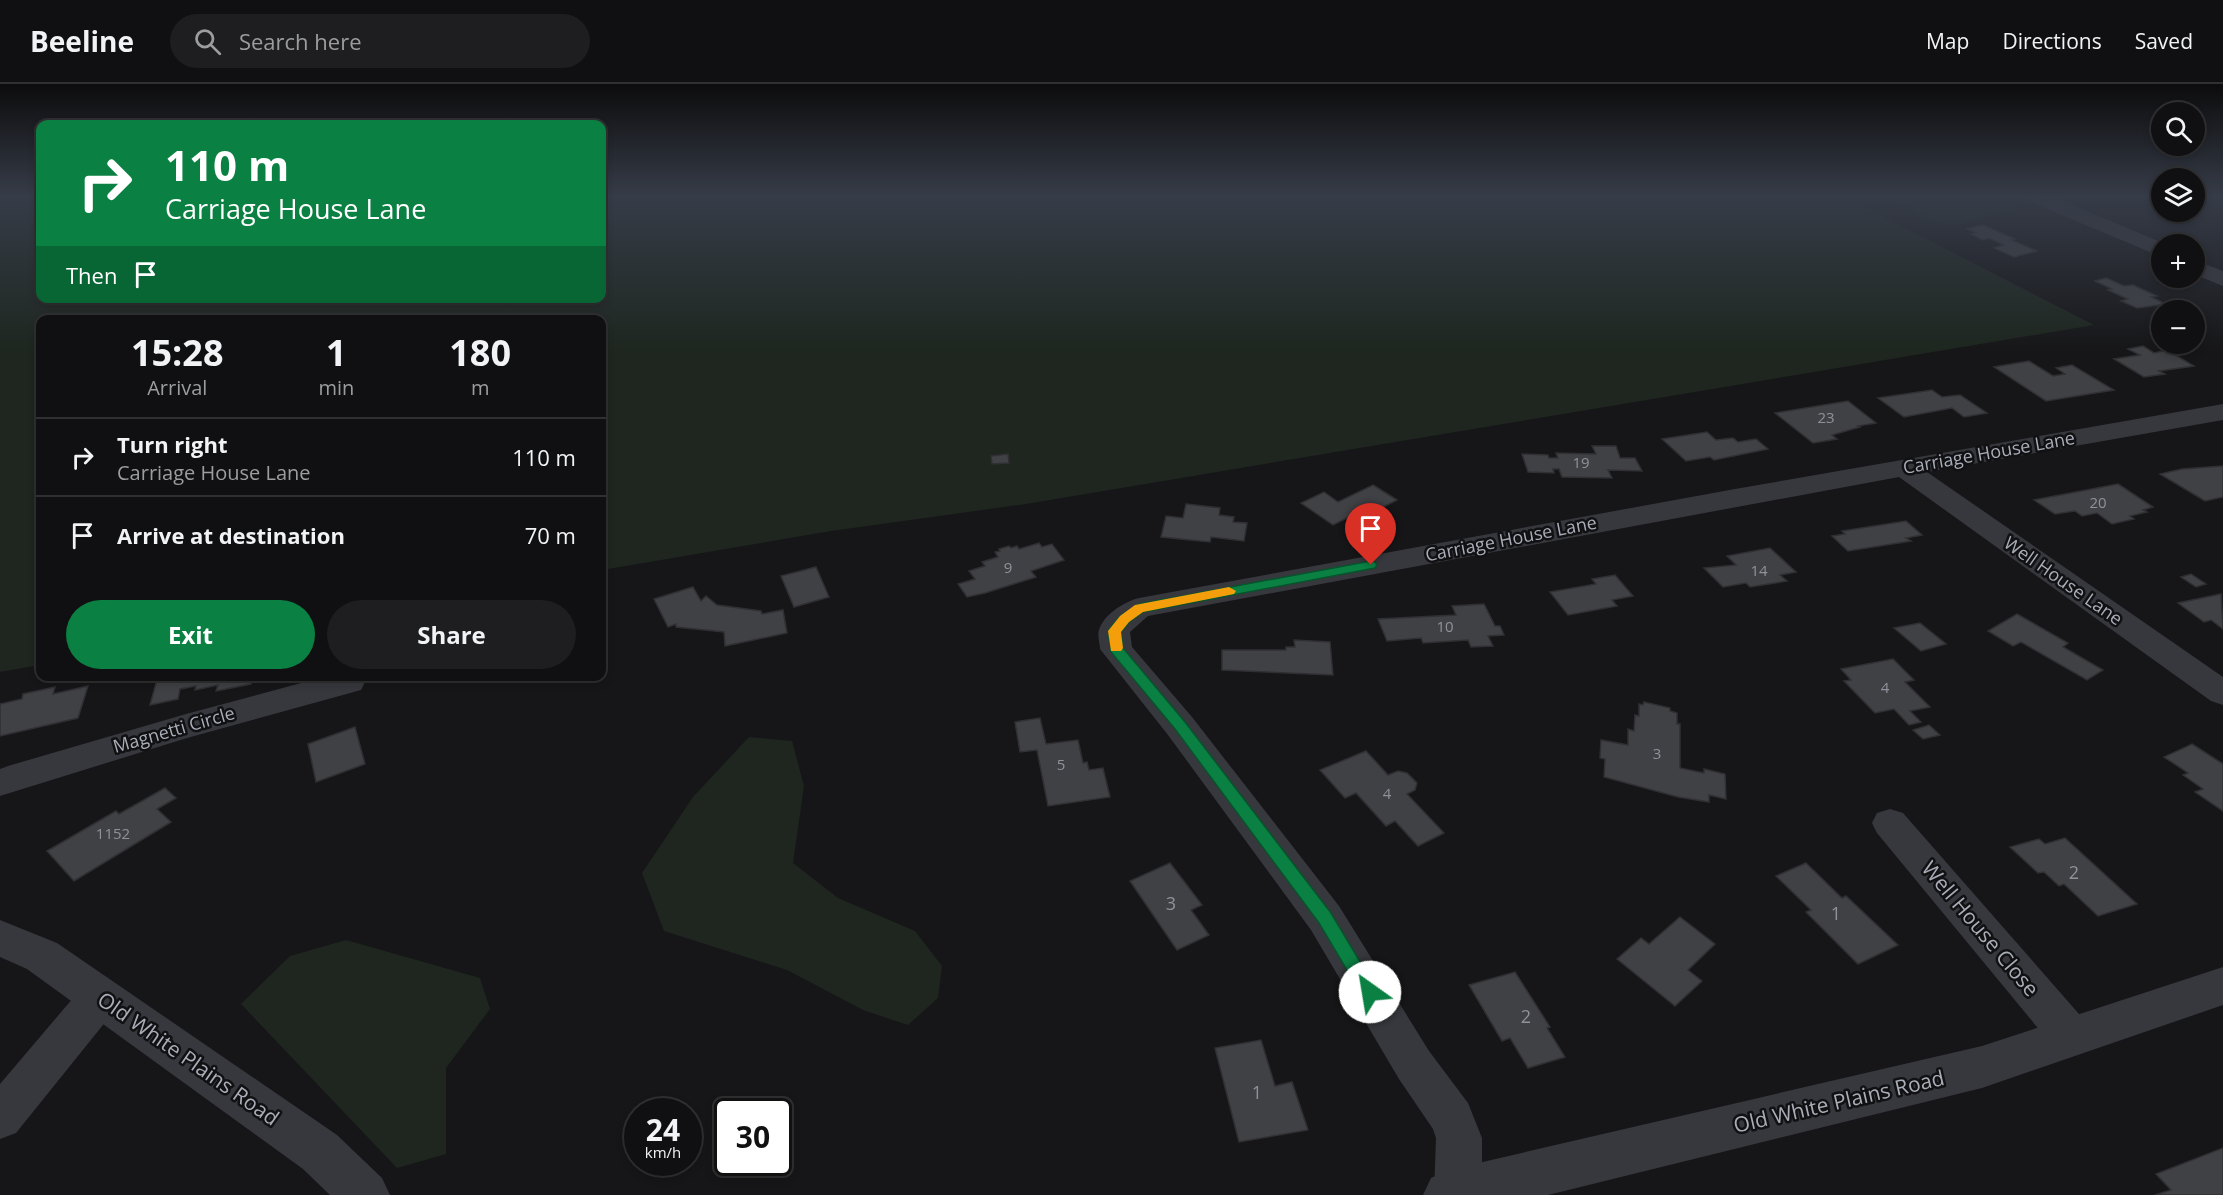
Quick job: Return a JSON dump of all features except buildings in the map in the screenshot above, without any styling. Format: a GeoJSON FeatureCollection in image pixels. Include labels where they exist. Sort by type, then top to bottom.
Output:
{"type":"FeatureCollection","features":[{"type":"Feature","properties":{"kind":"street"},"geometry":{"type":"LineString","coordinates":[[2205,271],[2223,279]]}},
{"type":"Feature","properties":{"kind":"street","name":"Carriage House Lane"},"geometry":{"type":"LineString","coordinates":[[1454,1194],[1459,1138],[1452,1118],[1414,1065],[1325,918],[1180,726],[1116,649],[1114,631],[1124,619],[1139,608],[1735,497],[2223,412]]}},
{"type":"Feature","properties":{"kind":"street","name":"Well House Lane"},"geometry":{"type":"LineString","coordinates":[[1904,468],[2223,693]]}},
{"type":"Feature","properties":{"kind":"street","name":"Magnetti Circle"},"geometry":{"type":"LineString","coordinates":[[0,783],[175,729],[349,682]]}},
{"type":"Feature","properties":{"kind":"street","name":"Well House Close"},"geometry":{"type":"LineString","coordinates":[[1890,823],[2071,1036]]}},
{"type":"Feature","properties":{"kind":"street","name":"Old White Plains Road"},"geometry":{"type":"LineString","coordinates":[[0,938],[42,956],[320,1152],[365,1195]]}},
{"type":"Feature","properties":{"kind":"street","name":"Old White Plains Road"},"geometry":{"type":"LineString","coordinates":[[1454,1194],[1982,1067],[2223,986]]}},
{"type":"Feature","properties":{"kind":"street"},"geometry":{"type":"LineString","coordinates":[[0,1118],[100,997]]}},
{"type":"Feature","properties":{"kind":"shaded area"},"geometry":{"type":"Polygon","coordinates":[[[0,248],[36,248],[36,303],[606,303],[606,248],[1944,248],[2094,325],[1026,504],[831,531],[606,569],[606,315],[36,315],[36,666],[0,672],[0,248]]]}},
{"type":"Feature","properties":{"kind":"shaded area"},"geometry":{"type":"Polygon","coordinates":[[[749,737],[792,741],[804,786],[793,863],[838,898],[915,931],[942,966],[938,998],[908,1025],[863,1010],[787,970],[664,931],[642,873],[693,797],[749,737]]]}},
{"type":"Feature","properties":{"kind":"shaded area"},"geometry":{"type":"Polygon","coordinates":[[[346,940],[480,978],[490,1009],[446,1068],[446,1154],[397,1168],[241,1004],[290,956],[346,940]]]}},
{"type":"Feature","properties":{"kind":"slow traffic"},"geometry":{"type":"LineString","coordinates":[[1116,648],[1114,631],[1124,619],[1139,608],[1229,591]]}},
{"type":"Feature","properties":{"kind":"route"},"geometry":{"type":"LineString","coordinates":[[1370,992],[1325,918],[1180,726],[1116,649],[1114,631],[1124,619],[1139,608],[1371,565]]}}]}
